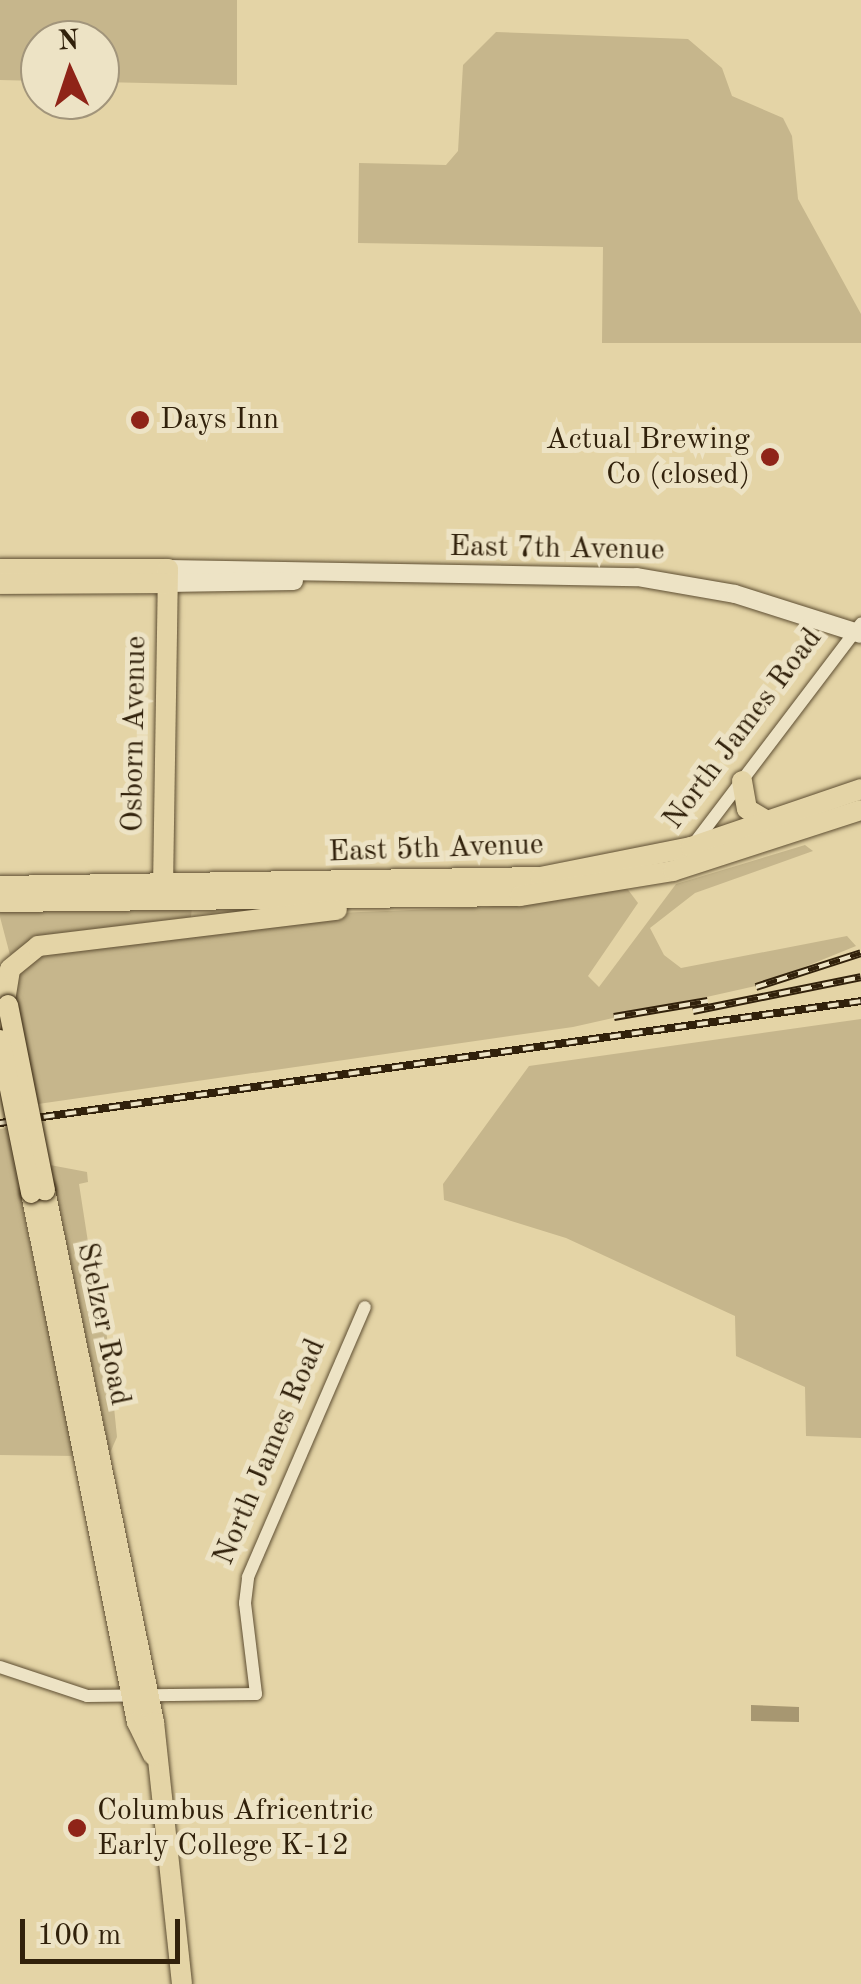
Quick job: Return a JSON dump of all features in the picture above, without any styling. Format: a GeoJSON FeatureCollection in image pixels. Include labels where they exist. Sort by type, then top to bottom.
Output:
{"type":"FeatureCollection","features":[{"type":"Feature","properties":{"kind":"main road","name":"East 7th Avenue"},"geometry":{"type":"LineString","coordinates":[[3,573],[167,576]]}},
{"type":"Feature","properties":{"kind":"main road","name":"Osborn Avenue"},"geometry":{"type":"LineString","coordinates":[[163,891],[167,576]]}},
{"type":"Feature","properties":{"kind":"main road"},"geometry":{"type":"LineString","coordinates":[[742,781],[747,809],[769,822]]}},
{"type":"Feature","properties":{"kind":"main road","name":"East 5th Avenue"},"geometry":{"type":"LineString","coordinates":[[0,902],[163,891],[497,881],[622,865],[691,847],[861,789]]}},
{"type":"Feature","properties":{"kind":"main road","name":"East 5th Avenue"},"geometry":{"type":"LineString","coordinates":[[0,886],[464,899],[674,870],[861,810]]}},
{"type":"Feature","properties":{"kind":"main road"},"geometry":{"type":"LineString","coordinates":[[7,1000],[12,966],[38,946],[464,899]]}},
{"type":"Feature","properties":{"kind":"main road","name":"Stelzer Road"},"geometry":{"type":"LineString","coordinates":[[0,966],[38,1192],[139,1693]]}},
{"type":"Feature","properties":{"kind":"main road","name":"Stelzer Road"},"geometry":{"type":"LineString","coordinates":[[0,1040],[38,1192]]}},
{"type":"Feature","properties":{"kind":"main road"},"geometry":{"type":"LineString","coordinates":[[139,1693],[153,1755],[182,1984]]}},
{"type":"Feature","properties":{"kind":"street","name":"East 7th Avenue"},"geometry":{"type":"LineString","coordinates":[[167,576],[671,580],[859,630]]}},
{"type":"Feature","properties":{"kind":"street","name":"North James Road"},"geometry":{"type":"LineString","coordinates":[[674,870],[859,630]]}},
{"type":"Feature","properties":{"kind":"street","name":"North James Road"},"geometry":{"type":"LineString","coordinates":[[139,1693],[256,1694],[256,1653],[245,1603],[248,1577],[365,1307]]}},
{"type":"Feature","properties":{"kind":"street"},"geometry":{"type":"LineString","coordinates":[[0,1667],[87,1696],[139,1693]]}},
{"type":"Feature","properties":{"kind":"shaded area"},"geometry":{"type":"Polygon","coordinates":[[[0,0],[237,0],[237,85],[120,82],[120,20],[20,20],[20,80],[0,80],[0,0]]]}},
{"type":"Feature","properties":{"kind":"shaded area"},"geometry":{"type":"Polygon","coordinates":[[[496,32],[688,39],[722,68],[732,96],[783,118],[792,136],[798,199],[861,314],[861,343],[602,343],[603,247],[358,243],[359,163],[446,165],[458,151],[463,65],[496,32]]]}},
{"type":"Feature","properties":{"kind":"shaded area"},"geometry":{"type":"Polygon","coordinates":[[[805,845],[813,851],[695,893],[650,928],[664,955],[681,968],[847,936],[856,946],[760,985],[573,1027],[38,1104],[15,987],[18,975],[42,953],[336,913],[487,907],[626,887],[638,903],[588,976],[599,987],[676,884],[805,845]]]}},
{"type":"Feature","properties":{"kind":"shaded area"},"geometry":{"type":"Polygon","coordinates":[[[192,906],[191,917],[36,936],[10,955],[0,917],[0,911],[192,906]]]}},
{"type":"Feature","properties":{"kind":"shaded area"},"geometry":{"type":"Polygon","coordinates":[[[861,1019],[861,1438],[806,1436],[805,1387],[736,1356],[735,1316],[566,1238],[444,1200],[443,1184],[529,1066],[861,1019]]]}},
{"type":"Feature","properties":{"kind":"shaded area"},"geometry":{"type":"Polygon","coordinates":[[[6,1128],[75,1456],[0,1455],[0,1129],[6,1128]]]}},
{"type":"Feature","properties":{"kind":"shaded area"},"geometry":{"type":"Polygon","coordinates":[[[50,1165],[87,1172],[88,1182],[79,1184],[97,1300],[104,1308],[117,1437],[110,1453],[50,1165]]]}},
{"type":"Feature","properties":{"kind":"shaded area"},"geometry":{"type":"Polygon","coordinates":[[[751,1705],[799,1707],[799,1722],[751,1721],[751,1705]]]}},
{"type":"Feature","properties":{"kind":"railway"},"geometry":{"type":"LineString","coordinates":[[756,987],[861,953]]}},
{"type":"Feature","properties":{"kind":"railway"},"geometry":{"type":"LineString","coordinates":[[693,1011],[861,977]]}},
{"type":"Feature","properties":{"kind":"railway"},"geometry":{"type":"LineString","coordinates":[[614,1017],[708,1001]]}},
{"type":"Feature","properties":{"kind":"railway"},"geometry":{"type":"LineString","coordinates":[[0,1123],[861,1001]]}},
{"type":"Feature","properties":{"kind":"place","name":"Days Inn"},"geometry":{"type":"Point","coordinates":[140,420]}},
{"type":"Feature","properties":{"kind":"place","name":"Actual Brewing Co (closed)"},"geometry":{"type":"Point","coordinates":[770,457]}},
{"type":"Feature","properties":{"kind":"place","name":"Columbus Africentric Early College K-12"},"geometry":{"type":"Point","coordinates":[77,1828]}}]}
